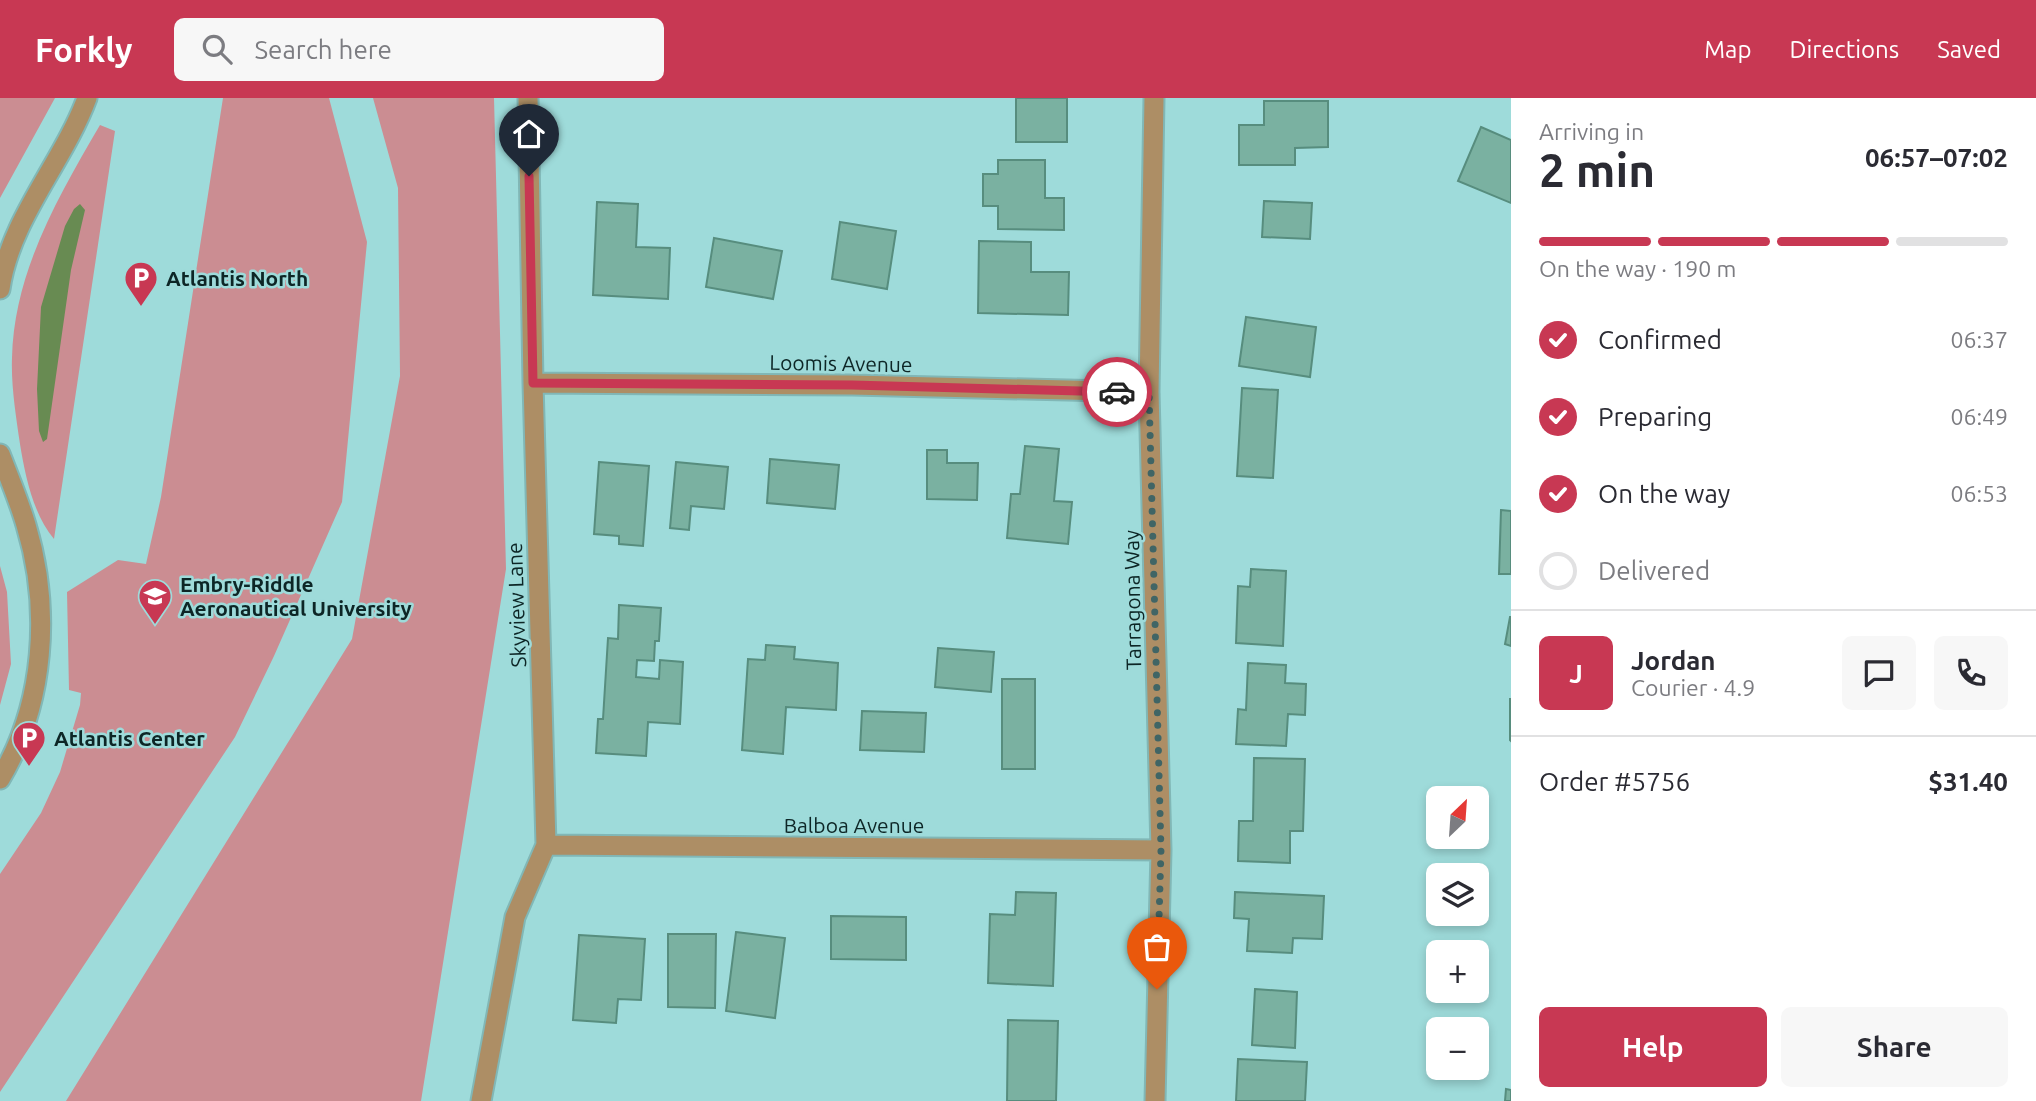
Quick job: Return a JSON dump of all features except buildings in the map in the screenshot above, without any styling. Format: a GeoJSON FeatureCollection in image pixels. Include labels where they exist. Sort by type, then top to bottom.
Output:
{"type":"FeatureCollection","features":[{"type":"Feature","properties":{"kind":"street"},"geometry":{"type":"LineString","coordinates":[[0,289],[2,276],[23,220],[77,125],[87,98]]}},
{"type":"Feature","properties":{"kind":"street","name":"Skyview Lane"},"geometry":{"type":"LineString","coordinates":[[481,1101],[515,918],[546,845],[528,98]]}},
{"type":"Feature","properties":{"kind":"street","name":"Tarragona Way"},"geometry":{"type":"LineString","coordinates":[[1154,98],[1149,392],[1161,850],[1155,1101]]}},
{"type":"Feature","properties":{"kind":"street","name":"Loomis Avenue"},"geometry":{"type":"LineString","coordinates":[[533,383],[852,385],[1149,392]]}},
{"type":"Feature","properties":{"kind":"street"},"geometry":{"type":"LineString","coordinates":[[0,454],[26,525],[39,584],[40,643],[33,703],[14,756],[0,779]]}},
{"type":"Feature","properties":{"kind":"street","name":"Balboa Avenue"},"geometry":{"type":"LineString","coordinates":[[546,845],[1161,850]]}},
{"type":"Feature","properties":{"kind":"shaded area"},"geometry":{"type":"Polygon","coordinates":[[[0,98],[55,98],[0,198],[0,98]]]}},
{"type":"Feature","properties":{"kind":"shaded area"},"geometry":{"type":"Polygon","coordinates":[[[223,98],[329,98],[367,242],[342,502],[235,737],[0,1092],[0,874],[41,813],[60,772],[80,705],[81,693],[69,690],[67,592],[118,560],[146,564],[161,497],[223,98]]]}},
{"type":"Feature","properties":{"kind":"shaded area"},"geometry":{"type":"Polygon","coordinates":[[[373,98],[494,98],[506,569],[421,1101],[66,1101],[352,639],[400,376],[398,188],[373,98]]]}},
{"type":"Feature","properties":{"kind":"shaded area"},"geometry":{"type":"Polygon","coordinates":[[[100,125],[115,131],[54,539],[35,506],[22,456],[12,379],[15,326],[21,295],[41,236],[100,125]]]}},
{"type":"Feature","properties":{"kind":"shaded area"},"geometry":{"type":"Polygon","coordinates":[[[80,204],[85,210],[71,270],[47,439],[43,442],[39,431],[37,389],[41,307],[65,226],[74,209],[80,204]]]}},
{"type":"Feature","properties":{"kind":"shaded area"},"geometry":{"type":"Polygon","coordinates":[[[0,566],[7,592],[11,664],[0,705],[0,566]]]}},
{"type":"Feature","properties":{"kind":"way so far"},"geometry":{"type":"LineString","coordinates":[[1117,392],[1149,392],[1161,850],[1157,989]]}},
{"type":"Feature","properties":{"kind":"place","name":"Atlantis North"},"geometry":{"type":"Point","coordinates":[141,308]}},
{"type":"Feature","properties":{"kind":"place","name":"Embry-Riddle Aeronautical University"},"geometry":{"type":"Point","coordinates":[155,626]}},
{"type":"Feature","properties":{"kind":"place","name":"Atlantis Center"},"geometry":{"type":"Point","coordinates":[29,768]}},
{"type":"Feature","properties":{"kind":"route"},"geometry":{"type":"LineString","coordinates":[[529,176],[533,383],[852,385],[1117,392]]}}]}
